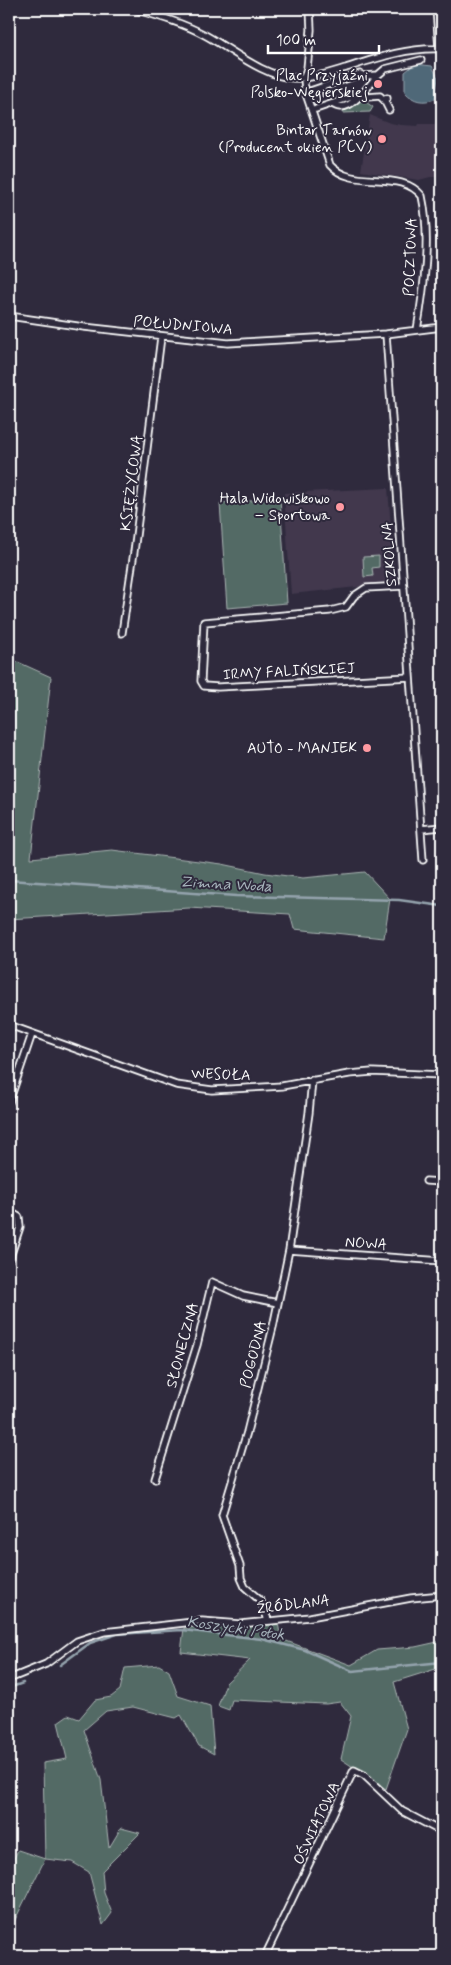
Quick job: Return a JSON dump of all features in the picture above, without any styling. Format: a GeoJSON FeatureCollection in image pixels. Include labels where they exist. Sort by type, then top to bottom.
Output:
{"type":"FeatureCollection","features":[{"type":"Feature","properties":{"kind":"street"},"geometry":{"type":"LineString","coordinates":[[134,9],[188,27],[268,71],[283,77],[304,78],[323,75],[400,52],[440,49],[436,9]]}},
{"type":"Feature","properties":{"kind":"street"},"geometry":{"type":"LineString","coordinates":[[304,78],[307,68],[311,30],[310,9]]}},
{"type":"Feature","properties":{"kind":"street"},"geometry":{"type":"LineString","coordinates":[[316,109],[363,93],[385,69],[421,60]]}},
{"type":"Feature","properties":{"kind":"street"},"geometry":{"type":"LineString","coordinates":[[310,91],[360,74],[364,76],[378,75]]}},
{"type":"Feature","properties":{"kind":"street","name":"POCZTOWA"},"geometry":{"type":"LineString","coordinates":[[304,78],[305,91],[328,159],[333,168],[347,176],[408,184],[422,196],[426,236],[422,302],[417,330]]}},
{"type":"Feature","properties":{"kind":"street"},"geometry":{"type":"LineString","coordinates":[[363,93],[367,97],[380,96],[385,99],[389,110]]}},
{"type":"Feature","properties":{"kind":"street","name":"POŁUDNIOWA"},"geometry":{"type":"LineString","coordinates":[[9,316],[228,343],[386,334]]}},
{"type":"Feature","properties":{"kind":"street"},"geometry":{"type":"LineString","coordinates":[[386,334],[442,327]]}},
{"type":"Feature","properties":{"kind":"street","name":"SZKOLNA"},"geometry":{"type":"LineString","coordinates":[[386,334],[422,860]]}},
{"type":"Feature","properties":{"kind":"street","name":"KSIĘŻYCOWA"},"geometry":{"type":"LineString","coordinates":[[122,633],[161,336]]}},
{"type":"Feature","properties":{"kind":"street","name":"IRMY FALIŃSKIEJ"},"geometry":{"type":"LineString","coordinates":[[404,586],[366,588],[354,596],[346,607],[330,611],[204,622],[201,681],[204,686],[218,688],[410,677]]}},
{"type":"Feature","properties":{"kind":"street"},"geometry":{"type":"LineString","coordinates":[[421,829],[442,827]]}},
{"type":"Feature","properties":{"kind":"street","name":"WESOŁA"},"geometry":{"type":"LineString","coordinates":[[9,1025],[176,1085],[212,1090],[282,1086],[372,1072],[442,1075]]}},
{"type":"Feature","properties":{"kind":"street"},"geometry":{"type":"LineString","coordinates":[[9,1102],[32,1034]]}},
{"type":"Feature","properties":{"kind":"street","name":"POGODNA"},"geometry":{"type":"LineString","coordinates":[[268,1620],[261,1601],[245,1587],[241,1578],[240,1566],[222,1515],[247,1432],[289,1250],[312,1080]]}},
{"type":"Feature","properties":{"kind":"street"},"geometry":{"type":"LineString","coordinates":[[426,1181],[442,1182]]}},
{"type":"Feature","properties":{"kind":"street"},"geometry":{"type":"LineString","coordinates":[[9,1211],[19,1217],[20,1227],[9,1260]]}},
{"type":"Feature","properties":{"kind":"street","name":"NOWA"},"geometry":{"type":"LineString","coordinates":[[289,1250],[442,1261]]}},
{"type":"Feature","properties":{"kind":"street","name":"SŁONECZNA"},"geometry":{"type":"LineString","coordinates":[[155,1480],[197,1345],[212,1282],[243,1296],[278,1303]]}},
{"type":"Feature","properties":{"kind":"street","name":"ŹRÓDLANA"},"geometry":{"type":"LineString","coordinates":[[9,1679],[46,1664],[77,1641],[104,1632],[202,1621],[240,1624],[310,1617],[411,1598],[442,1595]]}},
{"type":"Feature","properties":{"kind":"street","name":"OŚWIATOWA"},"geometry":{"type":"LineString","coordinates":[[265,1956],[354,1770],[364,1775],[402,1811],[442,1832]]}},
{"type":"Feature","properties":{"kind":"shaded area"},"geometry":{"type":"Polygon","coordinates":[[[442,104],[442,177],[430,177],[419,180],[361,171],[370,115],[401,125],[435,124],[442,104]]]}},
{"type":"Feature","properties":{"kind":"shaded area"},"geometry":{"type":"Polygon","coordinates":[[[388,488],[395,583],[291,594],[284,493],[388,488]]]}},
{"type":"Feature","properties":{"kind":"green space"},"geometry":{"type":"Polygon","coordinates":[[[360,98],[373,107],[370,112],[343,113],[344,107],[360,98]]]}},
{"type":"Feature","properties":{"kind":"green space"},"geometry":{"type":"Polygon","coordinates":[[[280,499],[287,603],[227,608],[220,503],[280,499]]]}},
{"type":"Feature","properties":{"kind":"green space"},"geometry":{"type":"Polygon","coordinates":[[[379,556],[379,567],[372,568],[373,576],[364,577],[363,557],[379,556]]]}},
{"type":"Feature","properties":{"kind":"green space"},"geometry":{"type":"Polygon","coordinates":[[[9,658],[51,677],[31,858],[112,850],[222,864],[265,873],[303,878],[365,872],[390,899],[384,938],[294,929],[290,914],[189,908],[9,919],[9,658]]]}},
{"type":"Feature","properties":{"kind":"green space"},"geometry":{"type":"Polygon","coordinates":[[[278,1623],[281,1639],[351,1665],[377,1650],[415,1647],[442,1641],[442,1667],[394,1682],[407,1729],[386,1789],[341,1759],[351,1716],[340,1702],[326,1704],[232,1700],[229,1710],[218,1706],[226,1683],[250,1660],[181,1652],[184,1628],[278,1623]]]}},
{"type":"Feature","properties":{"kind":"green space"},"geometry":{"type":"Polygon","coordinates":[[[159,1665],[169,1671],[178,1696],[210,1706],[214,1754],[199,1746],[181,1715],[176,1718],[133,1707],[106,1711],[84,1730],[101,1780],[109,1848],[121,1828],[140,1833],[102,1871],[104,1893],[112,1913],[103,1925],[89,1872],[72,1862],[45,1859],[43,1763],[67,1759],[58,1722],[68,1715],[79,1719],[95,1700],[111,1697],[120,1690],[125,1668],[159,1665]]]}},
{"type":"Feature","properties":{"kind":"green space"},"geometry":{"type":"Polygon","coordinates":[[[18,1850],[45,1859],[9,1932],[9,1869],[18,1850]]]}},
{"type":"Feature","properties":{"kind":"water"},"geometry":{"type":"Polygon","coordinates":[[[415,64],[432,66],[438,78],[435,99],[419,101],[405,92],[405,72],[415,64]]]}},
{"type":"Feature","properties":{"kind":"waterway","name":"Zimna Woda"},"geometry":{"type":"LineString","coordinates":[[9,880],[236,896],[399,900],[442,906]]}},
{"type":"Feature","properties":{"kind":"waterway","name":"Koszycki Potok"},"geometry":{"type":"LineString","coordinates":[[60,1665],[90,1643],[117,1634],[182,1630],[262,1639],[305,1650],[352,1671],[442,1662]]}},
{"type":"Feature","properties":{"kind":"waterway","name":"Koszycki Potok"},"geometry":{"type":"LineString","coordinates":[[9,1688],[23,1683]]}},
{"type":"Feature","properties":{"kind":"place","name":"Plac Przyjaźni Polsko-Węgierskiej"},"geometry":{"type":"Point","coordinates":[378,84]}},
{"type":"Feature","properties":{"kind":"place","name":"Bintar Tarnów (Producent okien PCV)"},"geometry":{"type":"Point","coordinates":[382,139]}},
{"type":"Feature","properties":{"kind":"place","name":"Hala Widowiskowo – Sportowa"},"geometry":{"type":"Point","coordinates":[340,507]}},
{"type":"Feature","properties":{"kind":"place","name":"AUTO - MANIEK"},"geometry":{"type":"Point","coordinates":[367,748]}}]}
